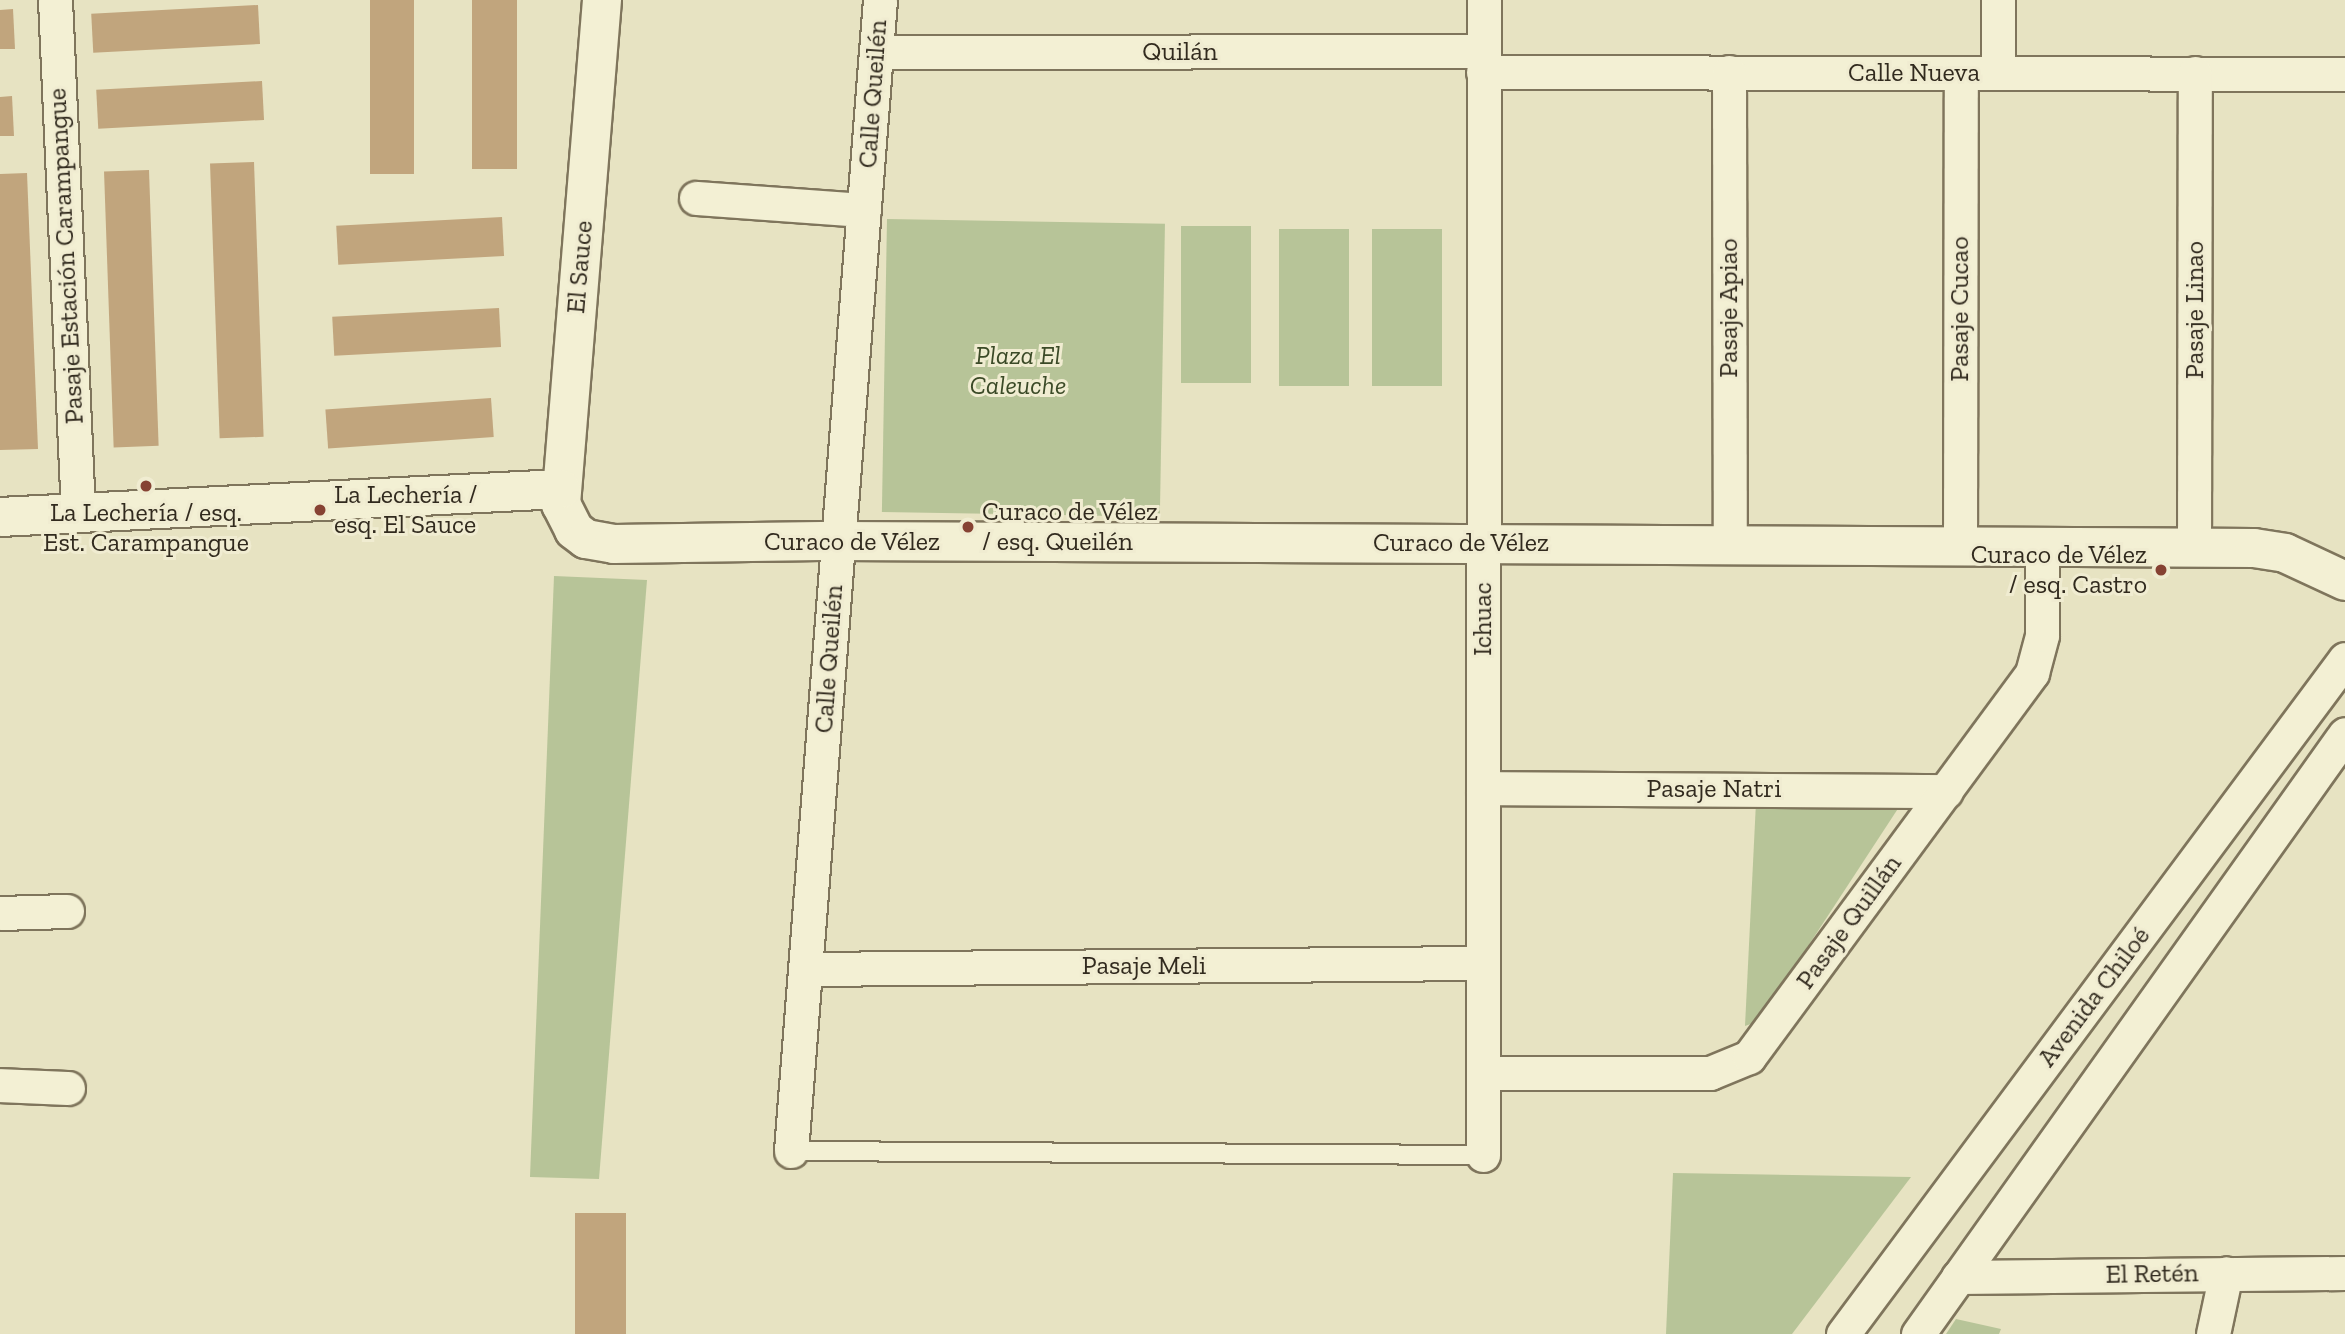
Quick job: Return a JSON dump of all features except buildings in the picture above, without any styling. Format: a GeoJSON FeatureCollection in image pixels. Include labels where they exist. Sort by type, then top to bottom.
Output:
{"type":"FeatureCollection","features":[{"type":"Feature","properties":{"kind":"street","name":"Pasaje Estación Carampangue"},"geometry":{"type":"LineString","coordinates":[[55,0],[78,513]]}},
{"type":"Feature","properties":{"kind":"street","name":"El Sauce"},"geometry":{"type":"LineString","coordinates":[[574,530],[561,504],[561,489],[603,0]]}},
{"type":"Feature","properties":{"kind":"street","name":"Calle Queilén"},"geometry":{"type":"LineString","coordinates":[[790,1151],[880,0]]}},
{"type":"Feature","properties":{"kind":"street","name":"Ichuac"},"geometry":{"type":"LineString","coordinates":[[1483,1155],[1484,0]]}},
{"type":"Feature","properties":{"kind":"street"},"geometry":{"type":"LineString","coordinates":[[1998,0],[1998,73]]}},
{"type":"Feature","properties":{"kind":"street","name":"Quilán"},"geometry":{"type":"LineString","coordinates":[[876,52],[1483,61]]}},
{"type":"Feature","properties":{"kind":"street","name":"Calle Nueva"},"geometry":{"type":"LineString","coordinates":[[1483,61],[1729,72],[2345,74]]}},
{"type":"Feature","properties":{"kind":"street","name":"Pasaje Apiao"},"geometry":{"type":"LineString","coordinates":[[1729,72],[1730,544]]}},
{"type":"Feature","properties":{"kind":"street","name":"Pasaje Cucao"},"geometry":{"type":"LineString","coordinates":[[1960,546],[1961,73]]}},
{"type":"Feature","properties":{"kind":"street","name":"Pasaje Linao"},"geometry":{"type":"LineString","coordinates":[[2194,547],[2195,73]]}},
{"type":"Feature","properties":{"kind":"street"},"geometry":{"type":"LineString","coordinates":[[695,198],[864,210]]}},
{"type":"Feature","properties":{"kind":"street"},"geometry":{"type":"LineString","coordinates":[[0,517],[561,489]]}},
{"type":"Feature","properties":{"kind":"street","name":"Curaco de Vélez"},"geometry":{"type":"LineString","coordinates":[[574,530],[586,539],[614,544],[838,541],[1483,542],[2194,547],[2285,553],[2345,581]]}},
{"type":"Feature","properties":{"kind":"street","name":"Pasaje Quillán"},"geometry":{"type":"LineString","coordinates":[[1483,1073],[1710,1073],[1734,1066],[1760,1044],[2037,662],[2042,635],[2042,547]]}},
{"type":"Feature","properties":{"kind":"street","name":"Avenida Chiloé"},"geometry":{"type":"LineString","coordinates":[[1843,1334],[2345,659]]}},
{"type":"Feature","properties":{"kind":"street","name":"Avenida Chiloé"},"geometry":{"type":"LineString","coordinates":[[1918,1334],[2345,734]]}},
{"type":"Feature","properties":{"kind":"street","name":"Pasaje Natri"},"geometry":{"type":"LineString","coordinates":[[1483,788],[1946,791]]}},
{"type":"Feature","properties":{"kind":"street"},"geometry":{"type":"LineString","coordinates":[[0,913],[67,911]]}},
{"type":"Feature","properties":{"kind":"street","name":"Pasaje Meli"},"geometry":{"type":"LineString","coordinates":[[805,969],[1483,963]]}},
{"type":"Feature","properties":{"kind":"street"},"geometry":{"type":"LineString","coordinates":[[0,1085],[68,1088]]}},
{"type":"Feature","properties":{"kind":"street"},"geometry":{"type":"LineString","coordinates":[[2213,1334],[2226,1273]]}},
{"type":"Feature","properties":{"kind":"street","name":"El Retén"},"geometry":{"type":"LineString","coordinates":[[1958,1277],[2345,1273]]}},
{"type":"Feature","properties":{"kind":"lane"},"geometry":{"type":"LineString","coordinates":[[790,1151],[1483,1155]]}},
{"type":"Feature","properties":{"kind":"green space","name":"Plaza El Caleuche"},"geometry":{"type":"Polygon","coordinates":[[[887,219],[1165,224],[1160,517],[882,512],[887,219]]]}},
{"type":"Feature","properties":{"kind":"green space"},"geometry":{"type":"Polygon","coordinates":[[[1181,226],[1251,226],[1251,383],[1181,383],[1181,226]]]}},
{"type":"Feature","properties":{"kind":"green space"},"geometry":{"type":"Polygon","coordinates":[[[1279,229],[1349,229],[1349,386],[1279,386],[1279,229]]]}},
{"type":"Feature","properties":{"kind":"green space"},"geometry":{"type":"Polygon","coordinates":[[[1372,229],[1442,229],[1442,386],[1372,386],[1372,229]]]}},
{"type":"Feature","properties":{"kind":"green space"},"geometry":{"type":"Polygon","coordinates":[[[554,576],[647,580],[599,1179],[530,1177],[554,576]]]}},
{"type":"Feature","properties":{"kind":"green space"},"geometry":{"type":"Polygon","coordinates":[[[1756,802],[1901,804],[1759,1021],[1745,1026],[1756,802]]]}},
{"type":"Feature","properties":{"kind":"green space"},"geometry":{"type":"Polygon","coordinates":[[[1673,1173],[1911,1177],[1792,1334],[1666,1334],[1673,1173]]]}},
{"type":"Feature","properties":{"kind":"green space"},"geometry":{"type":"Polygon","coordinates":[[[1956,1319],[2001,1329],[1999,1334],[1946,1334],[1956,1319]]]}},
{"type":"Feature","properties":{"kind":"place","name":"La Lechería / esq. Est. Carampangue"},"geometry":{"type":"Point","coordinates":[146,486]}},
{"type":"Feature","properties":{"kind":"place","name":"La Lechería / esq. El Sauce"},"geometry":{"type":"Point","coordinates":[320,510]}},
{"type":"Feature","properties":{"kind":"place","name":"Curaco de Vélez / esq. Queilén"},"geometry":{"type":"Point","coordinates":[968,527]}},
{"type":"Feature","properties":{"kind":"place","name":"Curaco de Vélez / esq. Castro"},"geometry":{"type":"Point","coordinates":[2161,570]}}]}
